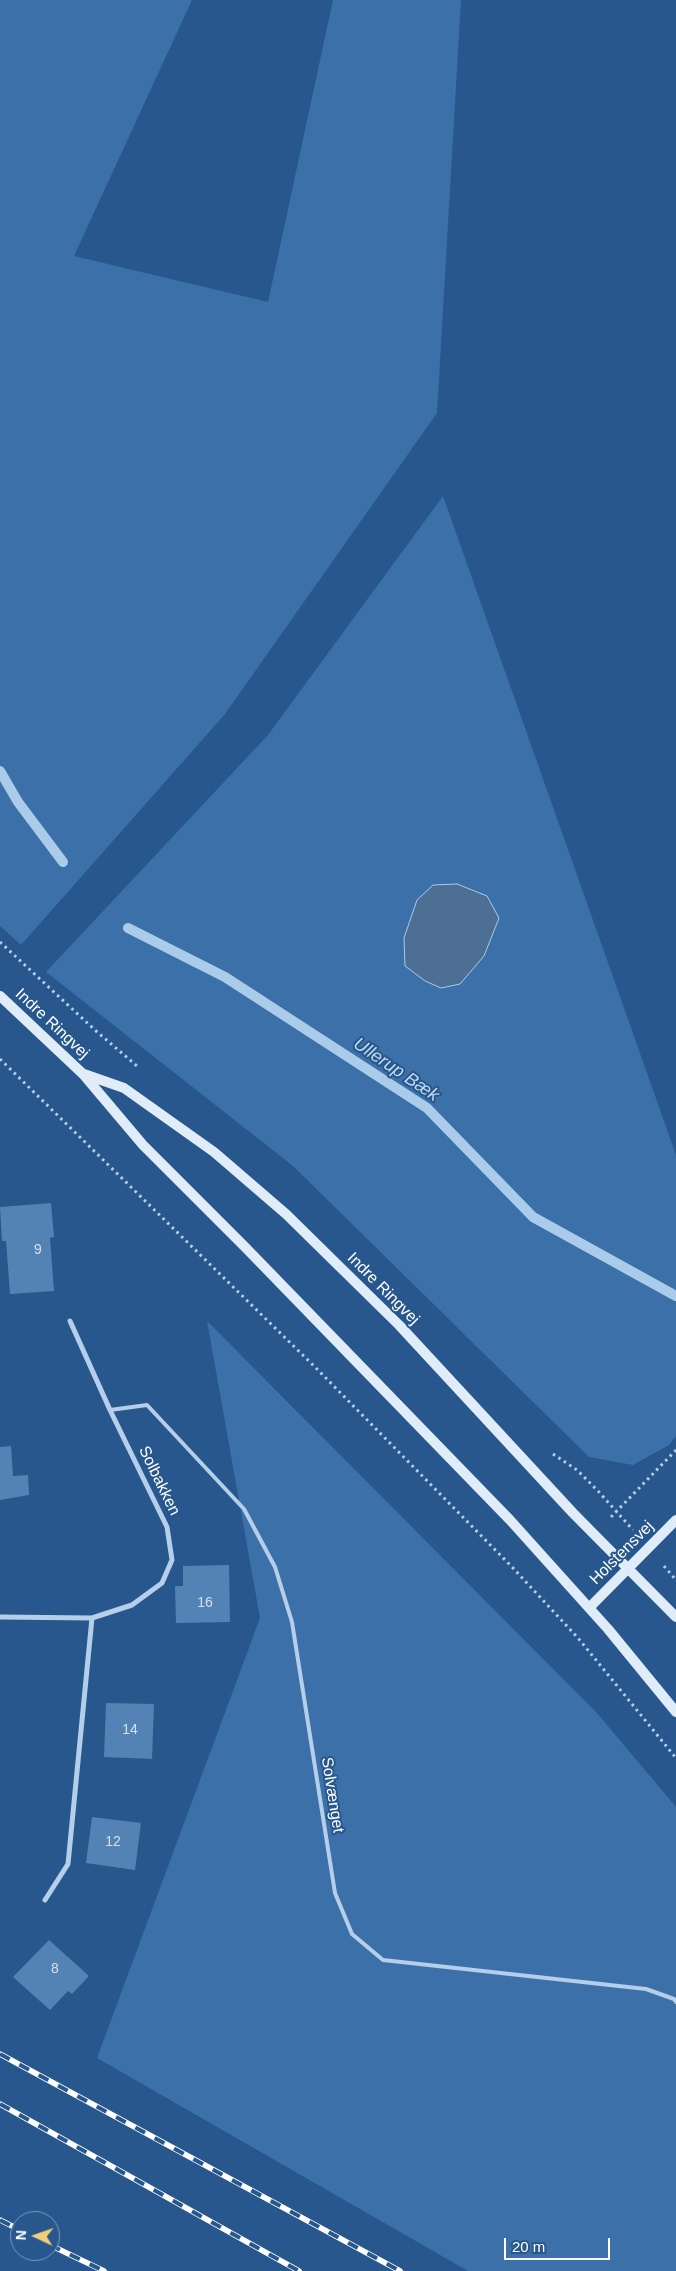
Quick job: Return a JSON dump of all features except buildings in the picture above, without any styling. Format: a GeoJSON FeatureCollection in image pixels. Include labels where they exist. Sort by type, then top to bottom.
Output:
{"type":"FeatureCollection","features":[{"type":"Feature","properties":{"kind":"street","name":"Indre Ringvej"},"geometry":{"type":"LineString","coordinates":[[0,996],[83,1074],[143,1145],[253,1255],[510,1520],[589,1608],[676,1712]]}},
{"type":"Feature","properties":{"kind":"street","name":"Indre Ringvej"},"geometry":{"type":"LineString","coordinates":[[83,1074],[124,1088],[214,1152],[286,1214],[399,1325],[573,1513],[676,1617]]}},
{"type":"Feature","properties":{"kind":"street","name":"Solbakken"},"geometry":{"type":"LineString","coordinates":[[0,1617],[92,1618],[132,1605],[162,1583],[172,1560],[167,1527],[110,1410],[70,1321]]}},
{"type":"Feature","properties":{"kind":"street","name":"Holstensvej"},"geometry":{"type":"LineString","coordinates":[[589,1608],[676,1520]]}},
{"type":"Feature","properties":{"kind":"street"},"geometry":{"type":"LineString","coordinates":[[45,1900],[68,1864],[92,1618]]}},
{"type":"Feature","properties":{"kind":"lane","name":"Solvænget"},"geometry":{"type":"LineString","coordinates":[[110,1410],[147,1405],[244,1509],[275,1567],[292,1622],[335,1893],[352,1934],[383,1960],[646,1989],[674,1999],[676,2002]]}},
{"type":"Feature","properties":{"kind":"path"},"geometry":{"type":"LineString","coordinates":[[0,942],[141,1070]]}},
{"type":"Feature","properties":{"kind":"path"},"geometry":{"type":"LineString","coordinates":[[0,1059],[315,1367],[513,1568],[578,1638],[676,1758]]}},
{"type":"Feature","properties":{"kind":"path"},"geometry":{"type":"LineString","coordinates":[[617,1511],[676,1450]]}},
{"type":"Feature","properties":{"kind":"shaded area"},"geometry":{"type":"Polygon","coordinates":[[[0,0],[192,0],[74,256],[268,302],[333,0],[461,0],[437,413],[225,714],[21,945],[0,926],[0,0]]]}},
{"type":"Feature","properties":{"kind":"shaded area"},"geometry":{"type":"Polygon","coordinates":[[[443,496],[676,1155],[676,1436],[669,1445],[633,1465],[589,1457],[293,1166],[46,972],[268,735],[443,496]]]}},
{"type":"Feature","properties":{"kind":"shaded area"},"geometry":{"type":"Polygon","coordinates":[[[457,884],[487,896],[499,918],[484,956],[460,984],[441,988],[425,981],[405,966],[404,938],[417,900],[433,885],[457,884]]]}},
{"type":"Feature","properties":{"kind":"shaded area"},"geometry":{"type":"Polygon","coordinates":[[[207,1321],[597,1713],[676,1807],[676,2271],[468,2271],[97,2058],[260,1618],[207,1321]]]}},
{"type":"Feature","properties":{"kind":"waterway","name":"Ullerup Bæk"},"geometry":{"type":"LineString","coordinates":[[0,771],[18,802],[63,862]]}},
{"type":"Feature","properties":{"kind":"waterway","name":"Ullerup Bæk"},"geometry":{"type":"LineString","coordinates":[[128,928],[225,977],[427,1108],[533,1217],[676,1296]]}},
{"type":"Feature","properties":{"kind":"railway"},"geometry":{"type":"LineString","coordinates":[[0,2054],[400,2271]]}},
{"type":"Feature","properties":{"kind":"railway"},"geometry":{"type":"LineString","coordinates":[[0,2104],[299,2271]]}},
{"type":"Feature","properties":{"kind":"railway"},"geometry":{"type":"LineString","coordinates":[[0,2220],[10,2225]]}},
{"type":"Feature","properties":{"kind":"railway"},"geometry":{"type":"LineString","coordinates":[[60,2250],[104,2271]]}}]}
